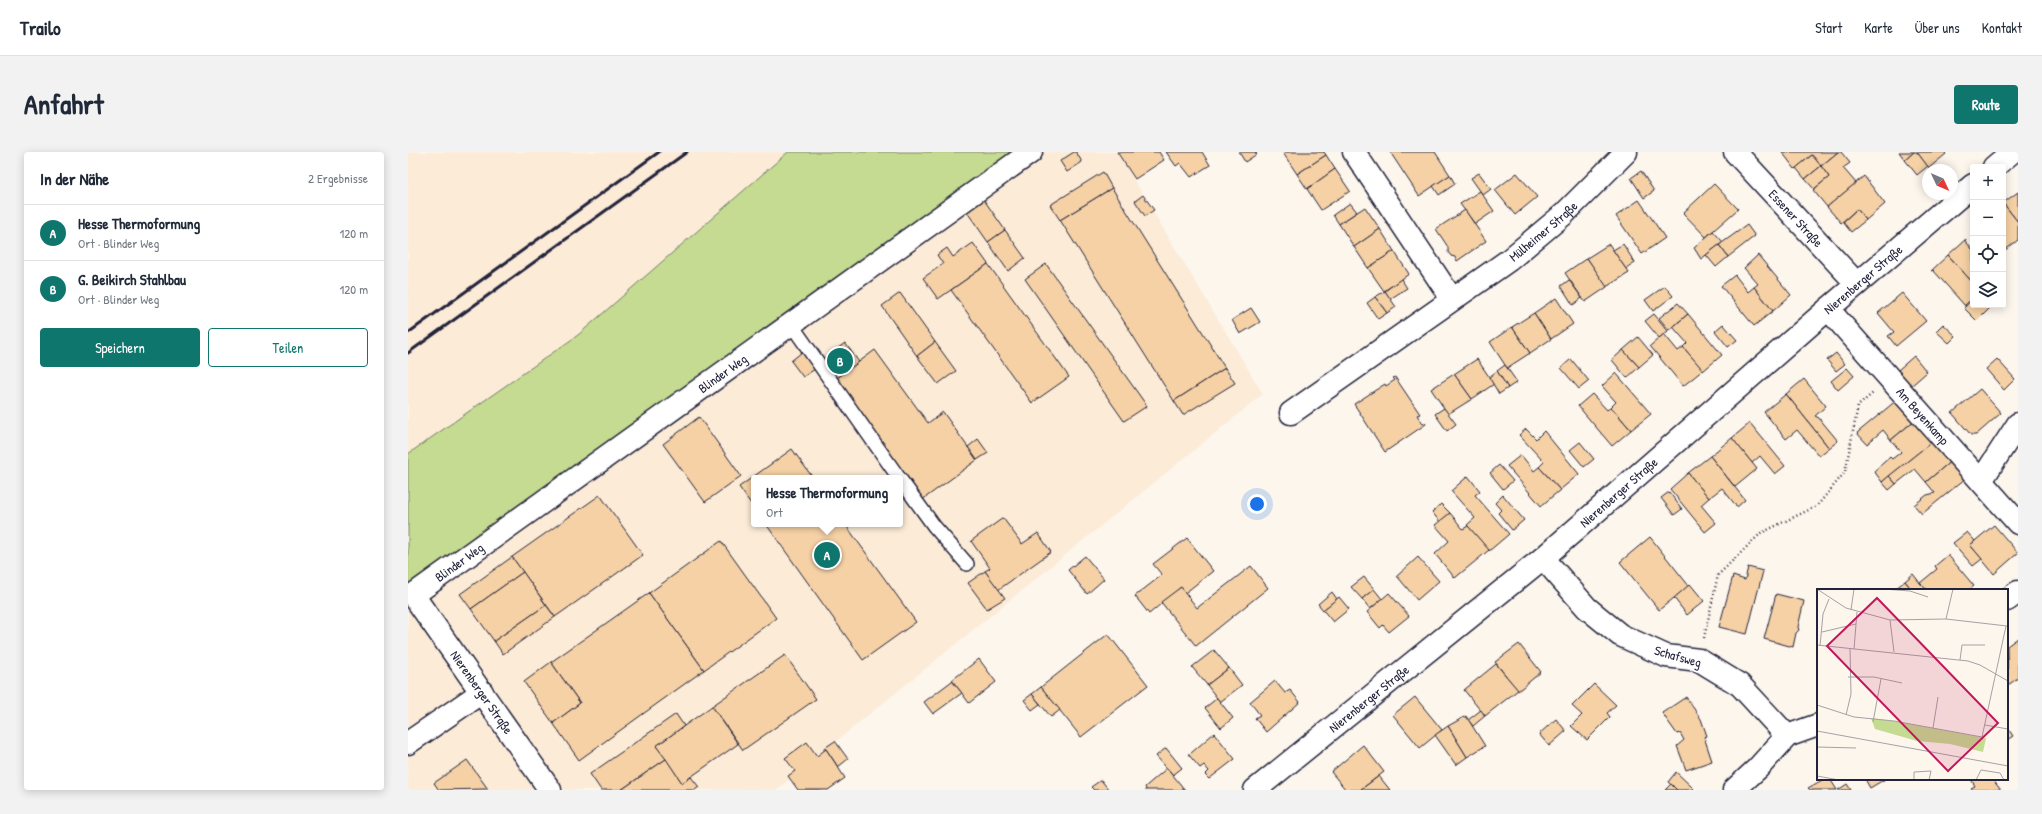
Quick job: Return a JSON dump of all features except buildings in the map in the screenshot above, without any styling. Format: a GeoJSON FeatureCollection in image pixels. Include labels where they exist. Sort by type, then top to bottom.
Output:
{"type":"FeatureCollection","features":[{"type":"Feature","properties":{"kind":"street","name":"Blinder Weg"},"geometry":{"type":"LineString","coordinates":[[413,595],[1031,152]]}},
{"type":"Feature","properties":{"kind":"street"},"geometry":{"type":"LineString","coordinates":[[1354,152],[1452,300]]}},
{"type":"Feature","properties":{"kind":"street","name":"Mülheimer Straße"},"geometry":{"type":"LineString","coordinates":[[1291,413],[1508,260],[1564,214],[1626,152]]}},
{"type":"Feature","properties":{"kind":"street","name":"Essener Straße"},"geometry":{"type":"LineString","coordinates":[[1735,152],[1857,284]]}},
{"type":"Feature","properties":{"kind":"street"},"geometry":{"type":"LineString","coordinates":[[1998,164],[2012,152]]}},
{"type":"Feature","properties":{"kind":"street","name":"Nierenberger Straße"},"geometry":{"type":"LineString","coordinates":[[1255,790],[1543,558],[1828,309],[1970,188]]}},
{"type":"Feature","properties":{"kind":"street","name":"Am Beyenkamp"},"geometry":{"type":"LineString","coordinates":[[1828,309],[2018,523]]}},
{"type":"Feature","properties":{"kind":"street"},"geometry":{"type":"LineString","coordinates":[[1981,481],[2018,424]]}},
{"type":"Feature","properties":{"kind":"street","name":"Schafsweg"},"geometry":{"type":"LineString","coordinates":[[1543,558],[1587,608],[1620,635],[1666,656],[1699,660],[1740,685],[1787,736]]}},
{"type":"Feature","properties":{"kind":"street"},"geometry":{"type":"LineString","coordinates":[[2008,599],[2018,592]]}},
{"type":"Feature","properties":{"kind":"street","name":"Nierenberger Straße"},"geometry":{"type":"LineString","coordinates":[[413,595],[550,790]]}},
{"type":"Feature","properties":{"kind":"street"},"geometry":{"type":"LineString","coordinates":[[408,743],[482,692]]}},
{"type":"Feature","properties":{"kind":"street"},"geometry":{"type":"LineString","coordinates":[[1734,790],[1758,768],[1787,736],[1817,725]]}},
{"type":"Feature","properties":{"kind":"lane"},"geometry":{"type":"LineString","coordinates":[[791,324],[898,475]]}},
{"type":"Feature","properties":{"kind":"lane"},"geometry":{"type":"LineString","coordinates":[[903,482],[934,526],[966,564]]}},
{"type":"Feature","properties":{"kind":"path"},"geometry":{"type":"LineString","coordinates":[[1699,660],[1718,575],[1761,533],[1817,506],[1844,472],[1858,406],[1889,378]]}},
{"type":"Feature","properties":{"kind":"shaded area"},"geometry":{"type":"Polygon","coordinates":[[[408,152],[788,152],[578,335],[408,454],[408,152]]]}},
{"type":"Feature","properties":{"kind":"shaded area"},"geometry":{"type":"Polygon","coordinates":[[[1037,152],[1117,152],[1263,394],[776,790],[408,790],[408,598],[1037,152]]]}},
{"type":"Feature","properties":{"kind":"green space"},"geometry":{"type":"Polygon","coordinates":[[[788,152],[1037,152],[408,598],[408,454],[578,335],[788,152]]]}},
{"type":"Feature","properties":{"kind":"railway"},"geometry":{"type":"LineString","coordinates":[[408,333],[659,152]]}},
{"type":"Feature","properties":{"kind":"railway"},"geometry":{"type":"LineString","coordinates":[[408,353],[687,152]]}},
{"type":"Feature","properties":{"kind":"place","name":"G. Beikirch Stahlbau"},"geometry":{"type":"Point","coordinates":[840,361]}},
{"type":"Feature","properties":{"kind":"place","name":"Hesse Thermoformung"},"geometry":{"type":"Point","coordinates":[827,555]}}]}
